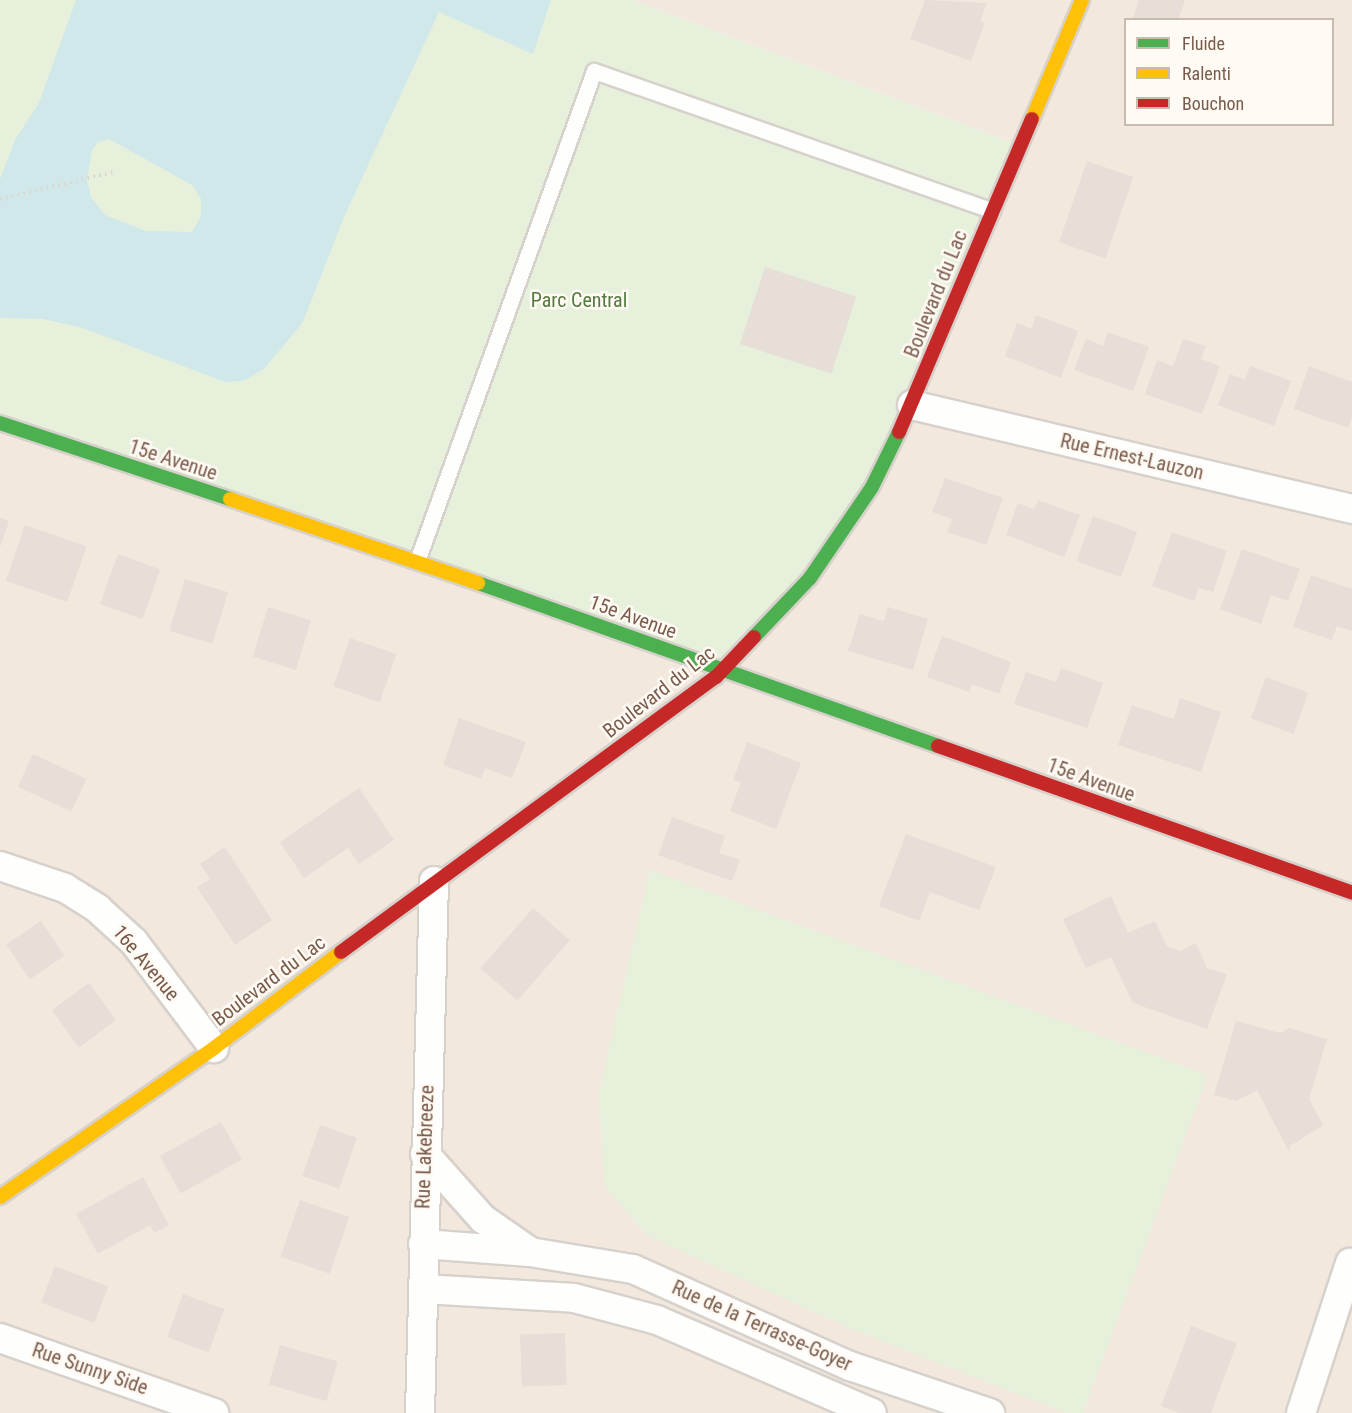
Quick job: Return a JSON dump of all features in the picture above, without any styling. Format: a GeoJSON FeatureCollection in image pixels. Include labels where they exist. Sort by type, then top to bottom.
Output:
{"type":"FeatureCollection","features":[{"type":"Feature","properties":{"kind":"street","name":"Boulevard du Lac"},"geometry":{"type":"LineString","coordinates":[[0,1197],[214,1048],[434,881],[722,670],[810,578],[872,487],[912,405],[1082,0]]}},
{"type":"Feature","properties":{"kind":"street","name":"Rue Ernest-Lauzon"},"geometry":{"type":"LineString","coordinates":[[912,405],[1352,509]]}},
{"type":"Feature","properties":{"kind":"street","name":"15e Avenue"},"geometry":{"type":"LineString","coordinates":[[0,423],[417,561],[1352,893]]}},
{"type":"Feature","properties":{"kind":"street","name":"16e Avenue"},"geometry":{"type":"LineString","coordinates":[[0,866],[65,888],[98,909],[134,942],[214,1048]]}},
{"type":"Feature","properties":{"kind":"street","name":"Rue Lakebreeze"},"geometry":{"type":"LineString","coordinates":[[420,1413],[425,1154],[434,881]]}},
{"type":"Feature","properties":{"kind":"street","name":"Rue de la Terrasse-Goyer"},"geometry":{"type":"LineString","coordinates":[[425,1154],[483,1219],[530,1252]]}},
{"type":"Feature","properties":{"kind":"street","name":"Rue de la Terrasse-Goyer"},"geometry":{"type":"LineString","coordinates":[[423,1244],[530,1252],[633,1269],[850,1366],[990,1413]]}},
{"type":"Feature","properties":{"kind":"street"},"geometry":{"type":"LineString","coordinates":[[1301,1413],[1350,1263]]}},
{"type":"Feature","properties":{"kind":"street","name":"Rue de la Terrasse-Goyer"},"geometry":{"type":"LineString","coordinates":[[424,1289],[574,1298],[657,1320],[872,1413]]}},
{"type":"Feature","properties":{"kind":"street","name":"Rue Sunny Side"},"geometry":{"type":"LineString","coordinates":[[0,1338],[214,1413]]}},
{"type":"Feature","properties":{"kind":"lane"},"geometry":{"type":"LineString","coordinates":[[417,561],[594,71],[992,210]]}},
{"type":"Feature","properties":{"kind":"path"},"geometry":{"type":"LineString","coordinates":[[0,199],[114,172]]}},
{"type":"Feature","properties":{"kind":"shaded area"},"geometry":{"type":"Polygon","coordinates":[[[632,0],[1352,0],[1352,1413],[0,1413],[0,423],[1024,147],[632,0]]]}},
{"type":"Feature","properties":{"kind":"green space","name":"Parc Central"},"geometry":{"type":"Polygon","coordinates":[[[0,0],[632,0],[1024,147],[872,487],[735,670],[0,423],[0,0]]]}},
{"type":"Feature","properties":{"kind":"green space"},"geometry":{"type":"Polygon","coordinates":[[[650,870],[1208,1075],[1083,1413],[1066,1413],[853,1330],[646,1235],[604,1185],[599,1092],[650,870]]]}},
{"type":"Feature","properties":{"kind":"water"},"geometry":{"type":"Polygon","coordinates":[[[76,0],[551,0],[533,54],[439,12],[344,217],[303,322],[264,369],[243,381],[225,382],[83,328],[43,319],[0,318],[0,179],[15,140],[39,103],[76,0]],[[109,139],[98,142],[92,150],[87,180],[91,197],[105,215],[146,231],[192,232],[201,216],[201,199],[192,185],[109,139]]]}},
{"type":"Feature","properties":{"kind":"building"},"geometry":{"type":"Polygon","coordinates":[[[925,0],[987,3],[980,21],[985,23],[971,61],[910,39],[925,0]]]}},
{"type":"Feature","properties":{"kind":"building"},"geometry":{"type":"Polygon","coordinates":[[[1139,0],[1185,0],[1179,18],[1133,18],[1139,0]]]}},
{"type":"Feature","properties":{"kind":"building"},"geometry":{"type":"Polygon","coordinates":[[[1087,161],[1133,177],[1105,258],[1059,242],[1087,161]]]}},
{"type":"Feature","properties":{"kind":"building"},"geometry":{"type":"Polygon","coordinates":[[[765,267],[856,297],[831,374],[740,344],[765,267]]]}},
{"type":"Feature","properties":{"kind":"building"},"geometry":{"type":"Polygon","coordinates":[[[1036,315],[1078,331],[1061,378],[1005,356],[1017,323],[1031,329],[1036,315]]]}},
{"type":"Feature","properties":{"kind":"building"},"geometry":{"type":"Polygon","coordinates":[[[1108,332],[1149,347],[1133,391],[1074,370],[1086,339],[1103,346],[1108,332]]]}},
{"type":"Feature","properties":{"kind":"building"},"geometry":{"type":"Polygon","coordinates":[[[1183,339],[1206,346],[1201,359],[1220,366],[1202,414],[1145,394],[1157,360],[1173,366],[1183,339]]]}},
{"type":"Feature","properties":{"kind":"building"},"geometry":{"type":"Polygon","coordinates":[[[1250,366],[1291,381],[1274,426],[1218,405],[1230,374],[1245,380],[1250,366]]]}},
{"type":"Feature","properties":{"kind":"building"},"geometry":{"type":"Polygon","coordinates":[[[1309,366],[1352,382],[1352,417],[1348,428],[1294,409],[1309,366]]]}},
{"type":"Feature","properties":{"kind":"building"},"geometry":{"type":"Polygon","coordinates":[[[945,478],[1003,498],[986,545],[947,532],[952,519],[932,512],[945,478]]]}},
{"type":"Feature","properties":{"kind":"building"},"geometry":{"type":"Polygon","coordinates":[[[1038,500],[1080,515],[1064,557],[1006,535],[1018,503],[1034,509],[1038,500]]]}},
{"type":"Feature","properties":{"kind":"building"},"geometry":{"type":"Polygon","coordinates":[[[1093,516],[1137,532],[1121,577],[1077,561],[1093,516]]]}},
{"type":"Feature","properties":{"kind":"building"},"geometry":{"type":"Polygon","coordinates":[[[0,517],[9,521],[0,547],[0,517]]]}},
{"type":"Feature","properties":{"kind":"building"},"geometry":{"type":"Polygon","coordinates":[[[25,525],[86,546],[67,602],[6,581],[25,525]]]}},
{"type":"Feature","properties":{"kind":"building"},"geometry":{"type":"Polygon","coordinates":[[[1172,532],[1227,551],[1213,592],[1199,588],[1194,601],[1152,586],[1172,532]]]}},
{"type":"Feature","properties":{"kind":"building"},"geometry":{"type":"Polygon","coordinates":[[[1242,549],[1300,569],[1288,601],[1271,595],[1261,624],[1220,609],[1242,549]]]}},
{"type":"Feature","properties":{"kind":"building"},"geometry":{"type":"Polygon","coordinates":[[[118,554],[160,569],[142,619],[100,604],[118,554]]]}},
{"type":"Feature","properties":{"kind":"building"},"geometry":{"type":"Polygon","coordinates":[[[1311,575],[1352,589],[1352,631],[1337,626],[1332,640],[1293,627],[1311,575]]]}},
{"type":"Feature","properties":{"kind":"building"},"geometry":{"type":"Polygon","coordinates":[[[185,579],[228,592],[212,644],[169,631],[185,579]]]}},
{"type":"Feature","properties":{"kind":"building"},"geometry":{"type":"Polygon","coordinates":[[[268,607],[311,620],[296,670],[253,657],[268,607]]]}},
{"type":"Feature","properties":{"kind":"building"},"geometry":{"type":"Polygon","coordinates":[[[888,607],[928,619],[913,670],[848,651],[860,614],[884,621],[888,607]]]}},
{"type":"Feature","properties":{"kind":"building"},"geometry":{"type":"Polygon","coordinates":[[[942,636],[1011,662],[999,694],[972,684],[969,692],[927,677],[942,636]]]}},
{"type":"Feature","properties":{"kind":"building"},"geometry":{"type":"Polygon","coordinates":[[[350,638],[396,654],[380,702],[333,686],[350,638]]]}},
{"type":"Feature","properties":{"kind":"building"},"geometry":{"type":"Polygon","coordinates":[[[1061,668],[1103,683],[1087,728],[1014,704],[1026,672],[1056,682],[1061,668]]]}},
{"type":"Feature","properties":{"kind":"building"},"geometry":{"type":"Polygon","coordinates":[[[1266,677],[1308,692],[1293,734],[1251,718],[1266,677]]]}},
{"type":"Feature","properties":{"kind":"building"},"geometry":{"type":"Polygon","coordinates":[[[1180,698],[1221,712],[1201,772],[1118,745],[1132,705],[1174,719],[1180,698]]]}},
{"type":"Feature","properties":{"kind":"building"},"geometry":{"type":"Polygon","coordinates":[[[459,718],[526,742],[512,778],[485,768],[481,779],[443,765],[459,718]]]}},
{"type":"Feature","properties":{"kind":"building"},"geometry":{"type":"Polygon","coordinates":[[[747,742],[801,763],[776,829],[730,811],[741,782],[733,780],[747,742]]]}},
{"type":"Feature","properties":{"kind":"building"},"geometry":{"type":"Polygon","coordinates":[[[33,754],[86,779],[71,812],[18,787],[33,754]]]}},
{"type":"Feature","properties":{"kind":"building"},"geometry":{"type":"Polygon","coordinates":[[[359,788],[394,840],[359,864],[348,848],[304,878],[280,842],[359,788]]]}},
{"type":"Feature","properties":{"kind":"building"},"geometry":{"type":"Polygon","coordinates":[[[672,817],[725,836],[719,853],[740,860],[732,881],[658,855],[672,817]]]}},
{"type":"Feature","properties":{"kind":"building"},"geometry":{"type":"Polygon","coordinates":[[[906,834],[996,867],[979,910],[930,892],[919,921],[879,906],[906,834]]]}},
{"type":"Feature","properties":{"kind":"building"},"geometry":{"type":"Polygon","coordinates":[[[225,847],[272,920],[235,945],[197,887],[210,879],[200,864],[225,847]]]}},
{"type":"Feature","properties":{"kind":"building"},"geometry":{"type":"Polygon","coordinates":[[[1111,896],[1128,933],[1155,921],[1167,946],[1180,951],[1196,943],[1207,968],[1227,974],[1207,1029],[1133,1003],[1111,957],[1086,968],[1063,919],[1111,896]]]}},
{"type":"Feature","properties":{"kind":"building"},"geometry":{"type":"Polygon","coordinates":[[[533,908],[570,940],[517,1001],[481,968],[533,908]]]}},
{"type":"Feature","properties":{"kind":"building"},"geometry":{"type":"Polygon","coordinates":[[[41,921],[64,956],[30,979],[6,944],[41,921]]]}},
{"type":"Feature","properties":{"kind":"building"},"geometry":{"type":"Polygon","coordinates":[[[89,983],[116,1020],[79,1047],[52,1010],[89,983]]]}},
{"type":"Feature","properties":{"kind":"building"},"geometry":{"type":"Polygon","coordinates":[[[1236,1021],[1280,1033],[1289,1028],[1327,1039],[1309,1099],[1323,1125],[1290,1146],[1289,1152],[1257,1090],[1236,1101],[1214,1095],[1236,1021]]]}},
{"type":"Feature","properties":{"kind":"building"},"geometry":{"type":"Polygon","coordinates":[[[221,1122],[242,1160],[181,1194],[160,1156],[221,1122]]]}},
{"type":"Feature","properties":{"kind":"building"},"geometry":{"type":"Polygon","coordinates":[[[320,1125],[357,1138],[339,1189],[302,1176],[320,1125]]]}},
{"type":"Feature","properties":{"kind":"building"},"geometry":{"type":"Polygon","coordinates":[[[143,1177],[169,1225],[154,1233],[150,1225],[98,1254],[76,1214],[143,1177]]]}},
{"type":"Feature","properties":{"kind":"building"},"geometry":{"type":"Polygon","coordinates":[[[300,1200],[349,1217],[330,1274],[280,1257],[300,1200]]]}},
{"type":"Feature","properties":{"kind":"building"},"geometry":{"type":"Polygon","coordinates":[[[55,1266],[108,1286],[94,1323],[41,1302],[55,1266]]]}},
{"type":"Feature","properties":{"kind":"building"},"geometry":{"type":"Polygon","coordinates":[[[183,1294],[224,1309],[209,1352],[167,1337],[183,1294]]]}},
{"type":"Feature","properties":{"kind":"building"},"geometry":{"type":"Polygon","coordinates":[[[1191,1326],[1237,1343],[1211,1413],[1179,1413],[1161,1406],[1191,1326]]]}},
{"type":"Feature","properties":{"kind":"building"},"geometry":{"type":"Polygon","coordinates":[[[565,1333],[567,1385],[522,1387],[520,1335],[565,1333]]]}},
{"type":"Feature","properties":{"kind":"building"},"geometry":{"type":"Polygon","coordinates":[[[280,1345],[338,1362],[326,1401],[269,1384],[280,1345]]]}},
{"type":"Feature","properties":{"kind":"traffic: fast"},"geometry":{"type":"LineString","coordinates":[[0,423],[230,499]]}},
{"type":"Feature","properties":{"kind":"traffic: fast"},"geometry":{"type":"LineString","coordinates":[[754,637],[810,578],[872,487],[899,432]]}},
{"type":"Feature","properties":{"kind":"traffic: fast"},"geometry":{"type":"LineString","coordinates":[[478,583],[938,746]]}},
{"type":"Feature","properties":{"kind":"traffic: slow"},"geometry":{"type":"LineString","coordinates":[[1032,119],[1082,0]]}},
{"type":"Feature","properties":{"kind":"traffic: slow"},"geometry":{"type":"LineString","coordinates":[[230,499],[478,583]]}},
{"type":"Feature","properties":{"kind":"traffic: slow"},"geometry":{"type":"LineString","coordinates":[[0,1197],[214,1048],[341,952]]}},
{"type":"Feature","properties":{"kind":"traffic: jam"},"geometry":{"type":"LineString","coordinates":[[899,432],[1032,119]]}},
{"type":"Feature","properties":{"kind":"traffic: jam"},"geometry":{"type":"LineString","coordinates":[[341,952],[716,677],[754,637]]}},
{"type":"Feature","properties":{"kind":"traffic: jam"},"geometry":{"type":"LineString","coordinates":[[938,746],[1352,893]]}}]}
